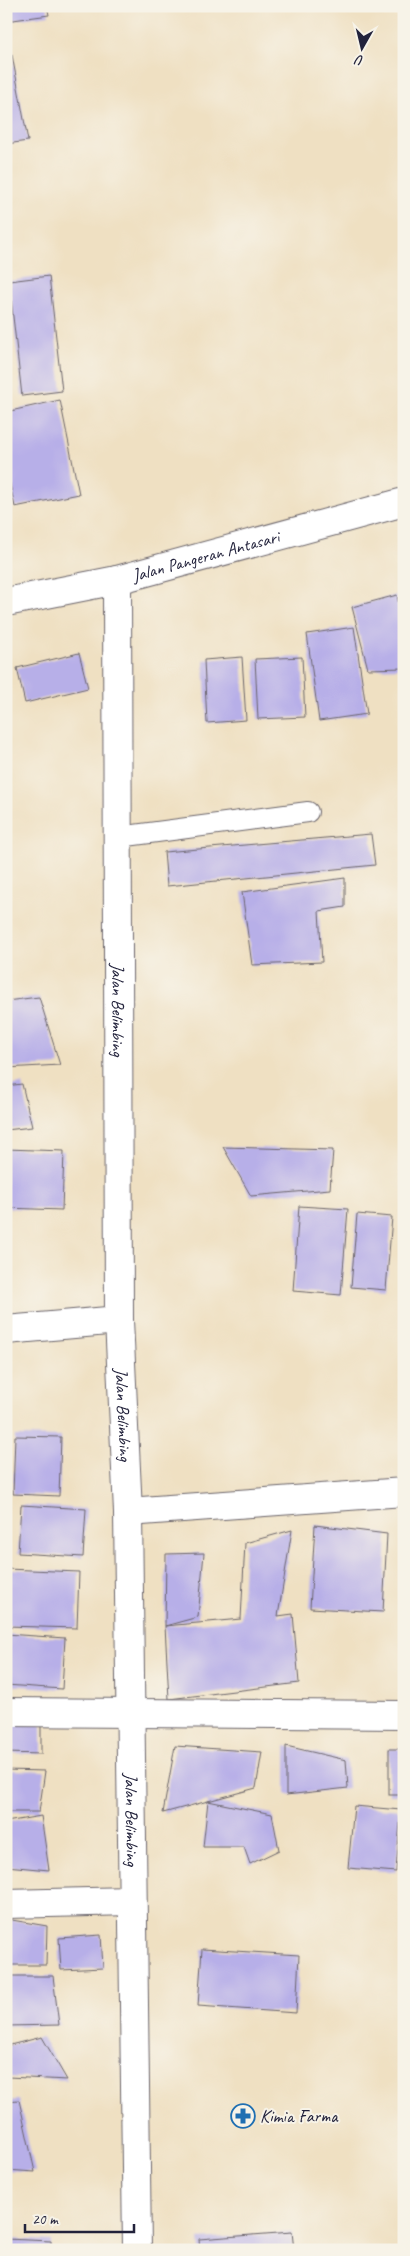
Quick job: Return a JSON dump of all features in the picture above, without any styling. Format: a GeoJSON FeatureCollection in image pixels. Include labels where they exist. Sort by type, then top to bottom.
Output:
{"type":"FeatureCollection","features":[{"type":"Feature","properties":{"kind":"street","name":"Jalan Pangeran Antasari"},"geometry":{"type":"LineString","coordinates":[[6,602],[117,580],[404,502]]}},
{"type":"Feature","properties":{"kind":"street","name":"Jalan Belimbing"},"geometry":{"type":"LineString","coordinates":[[117,580],[119,1320],[128,1512],[136,2250]]}},
{"type":"Feature","properties":{"kind":"street"},"geometry":{"type":"LineString","coordinates":[[6,1330],[119,1320]]}},
{"type":"Feature","properties":{"kind":"street"},"geometry":{"type":"LineString","coordinates":[[128,1512],[404,1492]]}},
{"type":"Feature","properties":{"kind":"street"},"geometry":{"type":"LineString","coordinates":[[6,1712],[404,1715]]}},
{"type":"Feature","properties":{"kind":"street"},"geometry":{"type":"LineString","coordinates":[[6,1904],[132,1900]]}},
{"type":"Feature","properties":{"kind":"lane"},"geometry":{"type":"LineString","coordinates":[[119,837],[308,812]]}},
{"type":"Feature","properties":{"kind":"building"},"geometry":{"type":"Polygon","coordinates":[[[6,6],[47,6],[49,15],[6,21],[6,6]]]}},
{"type":"Feature","properties":{"kind":"building"},"geometry":{"type":"Polygon","coordinates":[[[12,55],[28,141],[6,144],[6,56],[12,55]]]}},
{"type":"Feature","properties":{"kind":"building"},"geometry":{"type":"Polygon","coordinates":[[[49,276],[62,391],[22,396],[9,281],[49,276]]]}},
{"type":"Feature","properties":{"kind":"building"},"geometry":{"type":"Polygon","coordinates":[[[60,400],[79,494],[15,507],[6,466],[6,412],[60,400]]]}},
{"type":"Feature","properties":{"kind":"building"},"geometry":{"type":"Polygon","coordinates":[[[397,595],[404,632],[404,668],[368,669],[352,607],[397,595]]]}},
{"type":"Feature","properties":{"kind":"building"},"geometry":{"type":"Polygon","coordinates":[[[354,627],[367,714],[319,721],[307,634],[354,627]]]}},
{"type":"Feature","properties":{"kind":"building"},"geometry":{"type":"Polygon","coordinates":[[[79,653],[88,688],[25,703],[17,668],[79,653]]]}},
{"type":"Feature","properties":{"kind":"building"},"geometry":{"type":"Polygon","coordinates":[[[242,657],[246,720],[207,723],[204,660],[242,657]]]}},
{"type":"Feature","properties":{"kind":"building"},"geometry":{"type":"Polygon","coordinates":[[[302,657],[305,717],[258,719],[255,659],[302,657]]]}},
{"type":"Feature","properties":{"kind":"building"},"geometry":{"type":"Polygon","coordinates":[[[371,834],[375,865],[167,886],[164,852],[371,834]]]}},
{"type":"Feature","properties":{"kind":"building"},"geometry":{"type":"Polygon","coordinates":[[[345,878],[345,907],[319,911],[322,962],[252,965],[242,892],[345,878]]]}},
{"type":"Feature","properties":{"kind":"building"},"geometry":{"type":"Polygon","coordinates":[[[39,997],[60,1065],[6,1068],[6,1001],[39,997]]]}},
{"type":"Feature","properties":{"kind":"building"},"geometry":{"type":"Polygon","coordinates":[[[22,1084],[32,1127],[6,1130],[6,1086],[22,1084]]]}},
{"type":"Feature","properties":{"kind":"building"},"geometry":{"type":"Polygon","coordinates":[[[223,1147],[333,1150],[330,1189],[251,1196],[223,1147]]]}},
{"type":"Feature","properties":{"kind":"building"},"geometry":{"type":"Polygon","coordinates":[[[6,1149],[64,1151],[62,1210],[6,1208],[6,1149]]]}},
{"type":"Feature","properties":{"kind":"building"},"geometry":{"type":"Polygon","coordinates":[[[299,1206],[348,1209],[341,1295],[293,1291],[299,1206]]]}},
{"type":"Feature","properties":{"kind":"building"},"geometry":{"type":"Polygon","coordinates":[[[357,1214],[392,1217],[386,1290],[351,1287],[357,1214]]]}},
{"type":"Feature","properties":{"kind":"building"},"geometry":{"type":"Polygon","coordinates":[[[15,1436],[61,1437],[59,1496],[13,1494],[15,1436]]]}},
{"type":"Feature","properties":{"kind":"building"},"geometry":{"type":"Polygon","coordinates":[[[21,1505],[86,1509],[83,1557],[18,1553],[21,1505]]]}},
{"type":"Feature","properties":{"kind":"building"},"geometry":{"type":"Polygon","coordinates":[[[315,1525],[387,1534],[383,1612],[310,1608],[315,1525]]]}},
{"type":"Feature","properties":{"kind":"building"},"geometry":{"type":"Polygon","coordinates":[[[292,1530],[278,1616],[293,1614],[299,1683],[169,1699],[165,1626],[241,1619],[245,1543],[292,1530]]]}},
{"type":"Feature","properties":{"kind":"building"},"geometry":{"type":"Polygon","coordinates":[[[204,1553],[198,1617],[165,1626],[166,1554],[204,1553]]]}},
{"type":"Feature","properties":{"kind":"building"},"geometry":{"type":"Polygon","coordinates":[[[6,1569],[79,1572],[77,1628],[6,1626],[6,1569]]]}},
{"type":"Feature","properties":{"kind":"building"},"geometry":{"type":"Polygon","coordinates":[[[6,1634],[65,1638],[62,1689],[6,1685],[6,1634]]]}},
{"type":"Feature","properties":{"kind":"building"},"geometry":{"type":"Polygon","coordinates":[[[41,1714],[41,1754],[6,1753],[6,1715],[41,1714]]]}},
{"type":"Feature","properties":{"kind":"building"},"geometry":{"type":"Polygon","coordinates":[[[175,1746],[262,1752],[256,1788],[163,1813],[175,1746]]]}},
{"type":"Feature","properties":{"kind":"building"},"geometry":{"type":"Polygon","coordinates":[[[286,1746],[346,1760],[348,1788],[286,1795],[286,1746]]]}},
{"type":"Feature","properties":{"kind":"building"},"geometry":{"type":"Polygon","coordinates":[[[389,1749],[404,1749],[404,1795],[389,1795],[389,1749]]]}},
{"type":"Feature","properties":{"kind":"building"},"geometry":{"type":"Polygon","coordinates":[[[6,1770],[45,1771],[39,1812],[6,1812],[6,1770]]]}},
{"type":"Feature","properties":{"kind":"building"},"geometry":{"type":"Polygon","coordinates":[[[208,1801],[272,1814],[279,1850],[250,1864],[244,1847],[203,1847],[208,1801]]]}},
{"type":"Feature","properties":{"kind":"building"},"geometry":{"type":"Polygon","coordinates":[[[354,1806],[401,1810],[396,1872],[348,1868],[354,1806]]]}},
{"type":"Feature","properties":{"kind":"building"},"geometry":{"type":"Polygon","coordinates":[[[41,1816],[49,1870],[6,1866],[6,1822],[41,1816]]]}},
{"type":"Feature","properties":{"kind":"building"},"geometry":{"type":"Polygon","coordinates":[[[6,1919],[47,1926],[46,1965],[6,1965],[6,1919]]]}},
{"type":"Feature","properties":{"kind":"building"},"geometry":{"type":"Polygon","coordinates":[[[101,1935],[103,1968],[61,1970],[59,1938],[101,1935]]]}},
{"type":"Feature","properties":{"kind":"building"},"geometry":{"type":"Polygon","coordinates":[[[202,1949],[299,1955],[296,2013],[198,2006],[202,1949]]]}},
{"type":"Feature","properties":{"kind":"building"},"geometry":{"type":"Polygon","coordinates":[[[6,1976],[53,1976],[59,2025],[6,2026],[6,1976]]]}},
{"type":"Feature","properties":{"kind":"building"},"geometry":{"type":"Polygon","coordinates":[[[42,2037],[67,2080],[8,2077],[6,2046],[42,2037]]]}},
{"type":"Feature","properties":{"kind":"building"},"geometry":{"type":"Polygon","coordinates":[[[19,2100],[35,2172],[6,2170],[6,2101],[19,2100]]]}},
{"type":"Feature","properties":{"kind":"building"},"geometry":{"type":"Polygon","coordinates":[[[292,2232],[294,2250],[200,2250],[199,2239],[292,2232]]]}},
{"type":"Feature","properties":{"kind":"building"},"geometry":{"type":"Polygon","coordinates":[[[6,2239],[51,2241],[51,2250],[6,2250],[6,2239]]]}},
{"type":"Feature","properties":{"kind":"place","name":"Kimia Farma"},"geometry":{"type":"Point","coordinates":[243,2116]}}]}
